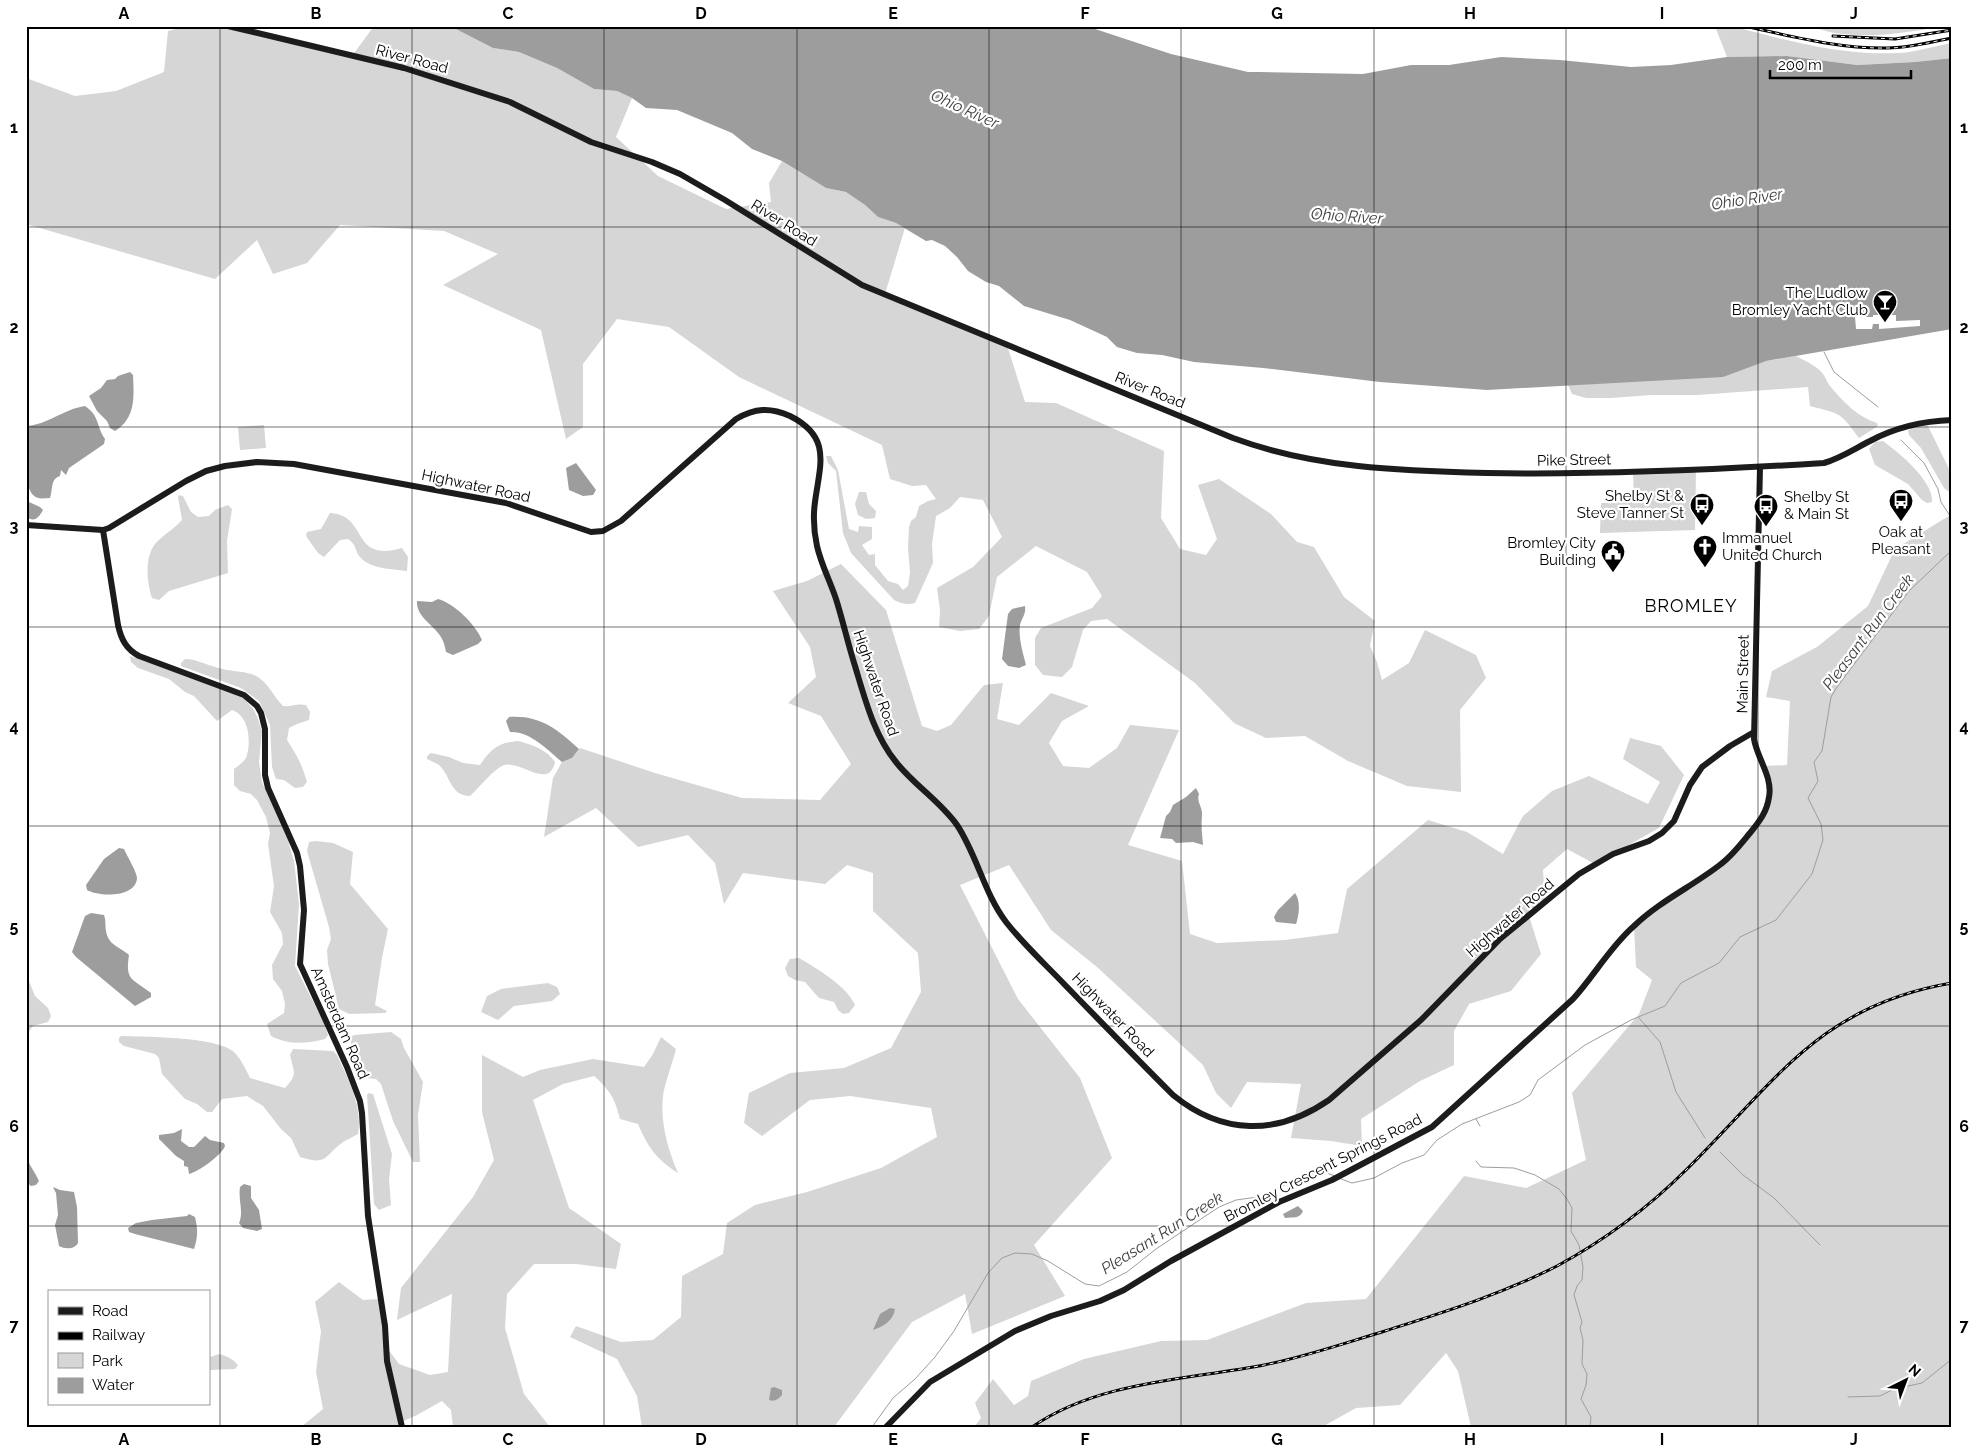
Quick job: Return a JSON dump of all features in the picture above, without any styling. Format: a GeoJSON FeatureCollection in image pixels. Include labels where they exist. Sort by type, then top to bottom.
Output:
{"type":"FeatureCollection","features":[{"type":"Feature","properties":{"kind":"street","name":"River Road"},"geometry":{"type":"LineString","coordinates":[[228,26],[404,68],[510,102],[591,142],[652,162],[680,174],[862,285],[1233,438],[1287,455],[1321,460]]}},
{"type":"Feature","properties":{"kind":"street","name":"Highwater Road"},"geometry":{"type":"LineString","coordinates":[[103,530],[114,526],[139,509],[206,471],[225,466],[258,462],[294,464],[485,499],[525,508],[592,532],[603,531],[621,521],[736,419],[747,412],[761,409],[780,412],[796,419],[810,430],[819,444],[821,466],[814,516],[817,545],[838,603],[854,664],[870,712],[887,749],[903,770],[936,800],[953,820],[964,836],[998,909],[1011,927],[1043,962],[1173,1095],[1197,1112],[1236,1126],[1268,1126],[1287,1122],[1314,1110],[1329,1100],[1421,1020],[1500,939],[1580,874],[1613,854],[1649,841],[1662,833],[1674,820],[1690,785],[1702,768],[1725,749],[1754,732]]}},
{"type":"Feature","properties":{"kind":"street","name":"Pike Street"},"geometry":{"type":"LineString","coordinates":[[1321,460],[1399,470],[1520,473],[1760,467],[1829,462],[1898,428],[1927,422],[1952,420]]}},
{"type":"Feature","properties":{"kind":"street","name":"Main Street"},"geometry":{"type":"LineString","coordinates":[[1754,732],[1760,467]]}},
{"type":"Feature","properties":{"kind":"street"},"geometry":{"type":"LineString","coordinates":[[26,526],[103,530]]}},
{"type":"Feature","properties":{"kind":"street","name":"Amsterdam Road"},"geometry":{"type":"LineString","coordinates":[[103,530],[120,635],[127,647],[139,656],[244,695],[257,706],[261,713],[265,729],[265,776],[268,788],[297,853],[300,866],[304,910],[300,964],[347,1067],[360,1101],[368,1216],[384,1326],[387,1361],[402,1427]]}},
{"type":"Feature","properties":{"kind":"street","name":"Bromley Crescent Springs Road"},"geometry":{"type":"LineString","coordinates":[[886,1427],[930,1382],[1015,1331],[1051,1316],[1105,1299],[1279,1202],[1332,1180],[1432,1127],[1573,999],[1618,941],[1634,925],[1722,863],[1740,845],[1765,813],[1770,795],[1768,780],[1756,751],[1754,732]]}},
{"type":"Feature","properties":{"kind":"green space"},"geometry":{"type":"Polygon","coordinates":[[[188,26],[228,26],[352,56],[374,26],[450,26],[493,48],[519,52],[557,68],[594,89],[617,91],[632,98],[616,137],[658,176],[726,209],[771,202],[769,183],[782,161],[826,188],[846,192],[878,217],[905,228],[885,294],[1007,345],[1025,402],[1056,403],[1164,451],[1161,518],[1180,549],[1206,555],[1217,539],[1198,485],[1219,479],[1271,514],[1297,542],[1314,547],[1344,597],[1375,621],[1370,646],[1382,680],[1409,663],[1425,630],[1476,655],[1486,678],[1460,710],[1461,792],[1407,786],[1348,761],[1305,736],[1266,738],[1234,723],[1195,683],[1107,619],[1091,621],[1083,630],[1072,667],[1062,677],[1043,675],[1035,665],[1035,638],[1041,628],[1092,608],[1102,596],[1087,572],[1036,546],[997,577],[989,616],[979,629],[960,631],[939,627],[940,610],[937,588],[973,567],[1002,537],[983,500],[960,497],[950,508],[936,516],[932,544],[933,563],[915,603],[904,604],[894,600],[851,553],[843,533],[836,471],[828,463],[826,456],[831,456],[838,470],[849,529],[858,532],[859,526],[872,527],[872,539],[862,545],[869,555],[875,554],[875,565],[888,581],[898,584],[903,590],[908,586],[910,573],[908,548],[911,521],[916,517],[919,506],[936,499],[926,485],[912,486],[890,479],[882,445],[739,377],[669,327],[617,319],[583,364],[583,427],[566,439],[541,330],[443,285],[498,254],[444,231],[340,225],[307,263],[273,274],[257,240],[215,279],[26,224],[26,78],[75,96],[116,91],[164,72],[168,31],[188,26]]]}},
{"type":"Feature","properties":{"kind":"green space"},"geometry":{"type":"Polygon","coordinates":[[[1722,26],[1731,26],[1814,46],[1856,52],[1899,53],[1952,43],[1952,58],[1857,65],[1787,56],[1727,57],[1716,29],[1722,26]]]}},
{"type":"Feature","properties":{"kind":"green space"},"geometry":{"type":"Polygon","coordinates":[[[1810,26],[1943,26],[1893,34],[1859,35],[1825,31],[1810,26]]]}},
{"type":"Feature","properties":{"kind":"green space"},"geometry":{"type":"Polygon","coordinates":[[[1796,356],[1817,368],[1846,404],[1864,417],[1877,423],[1878,426],[1859,438],[1848,423],[1839,415],[1810,406],[1808,387],[1698,395],[1586,398],[1572,394],[1566,380],[1766,361],[1796,356]]]}},
{"type":"Feature","properties":{"kind":"green space"},"geometry":{"type":"Polygon","coordinates":[[[264,425],[266,448],[240,450],[238,427],[264,425]]]}},
{"type":"Feature","properties":{"kind":"green space"},"geometry":{"type":"Polygon","coordinates":[[[1928,426],[1950,471],[1952,490],[1949,492],[1944,488],[1921,448],[1909,435],[1908,431],[1911,428],[1928,426]]]}},
{"type":"Feature","properties":{"kind":"green space"},"geometry":{"type":"Polygon","coordinates":[[[1883,441],[1906,460],[1921,476],[1931,494],[1932,502],[1927,503],[1922,500],[1908,484],[1875,465],[1869,449],[1875,442],[1883,441]]]}},
{"type":"Feature","properties":{"kind":"green space"},"geometry":{"type":"Polygon","coordinates":[[[1696,470],[1695,530],[1600,533],[1601,503],[1634,501],[1633,471],[1696,470]]]}},
{"type":"Feature","properties":{"kind":"green space"},"geometry":{"type":"Polygon","coordinates":[[[859,492],[866,492],[869,504],[876,511],[875,518],[866,519],[858,515],[855,504],[859,492]]]}},
{"type":"Feature","properties":{"kind":"green space"},"geometry":{"type":"Polygon","coordinates":[[[179,495],[183,496],[191,512],[198,517],[209,516],[215,510],[228,505],[232,509],[227,541],[228,573],[169,591],[159,600],[152,598],[150,592],[148,578],[149,556],[155,544],[182,520],[179,495]]]}},
{"type":"Feature","properties":{"kind":"green space"},"geometry":{"type":"Polygon","coordinates":[[[330,513],[342,516],[350,521],[367,544],[374,549],[386,551],[402,548],[408,557],[407,571],[382,568],[365,562],[348,539],[340,540],[324,557],[318,553],[306,536],[307,532],[321,529],[330,513]]]}},
{"type":"Feature","properties":{"kind":"green space"},"geometry":{"type":"Polygon","coordinates":[[[1952,514],[1952,1427],[1471,1427],[1458,1371],[1446,1353],[1400,1405],[1356,1408],[1322,1427],[974,1427],[981,1418],[975,1403],[993,1379],[1014,1405],[1028,1396],[1031,1381],[1084,1359],[1161,1341],[1207,1340],[1306,1303],[1366,1299],[1464,1176],[1526,1188],[1586,1160],[1572,1093],[1639,1014],[1652,980],[1636,967],[1634,925],[1728,858],[1768,806],[1770,786],[1763,766],[1787,765],[1790,701],[1766,697],[1772,671],[1817,647],[1868,606],[1895,549],[1952,514]]]}},
{"type":"Feature","properties":{"kind":"green space"},"geometry":{"type":"Polygon","coordinates":[[[841,564],[886,610],[922,726],[937,731],[951,725],[984,685],[1003,683],[997,719],[1019,725],[1051,693],[1089,706],[1062,721],[1049,743],[1063,766],[1089,768],[1117,748],[1130,725],[1179,730],[1128,845],[1182,861],[1190,934],[1217,943],[1285,940],[1338,933],[1347,889],[1428,820],[1467,832],[1503,854],[1523,816],[1552,791],[1589,776],[1648,804],[1660,782],[1623,759],[1630,738],[1661,746],[1684,775],[1659,828],[1595,864],[1567,849],[1543,870],[1545,903],[1529,916],[1541,954],[1511,991],[1469,1004],[1454,1031],[1454,1065],[1420,1081],[1361,1119],[1362,1146],[1291,1138],[1301,1084],[1247,1082],[1231,1108],[1216,1093],[1203,1065],[1097,967],[1051,930],[1009,865],[960,885],[1018,999],[1080,1078],[1112,1158],[1034,1245],[1065,1296],[972,1334],[965,1294],[912,1322],[834,1427],[642,1427],[637,1396],[617,1359],[570,1337],[576,1326],[621,1342],[653,1340],[681,1317],[682,1276],[723,1254],[727,1223],[755,1205],[807,1192],[881,1168],[937,1137],[931,1108],[850,1096],[810,1100],[762,1136],[744,1123],[749,1093],[790,1073],[844,1068],[891,1048],[921,992],[918,953],[873,911],[873,873],[847,865],[825,884],[743,873],[724,904],[715,863],[688,835],[638,847],[596,808],[544,837],[553,778],[562,762],[572,758],[580,748],[655,773],[742,798],[820,800],[851,764],[821,716],[788,703],[816,677],[810,647],[773,591],[807,581],[841,564]]]}},
{"type":"Feature","properties":{"kind":"green space"},"geometry":{"type":"Polygon","coordinates":[[[130,656],[229,691],[244,698],[254,710],[262,731],[259,762],[262,782],[288,841],[294,861],[299,904],[295,966],[323,1021],[328,1035],[325,1039],[304,1043],[284,1041],[271,1036],[267,1024],[284,1013],[285,1004],[282,991],[273,979],[272,965],[283,944],[282,933],[270,912],[274,886],[268,844],[270,833],[266,817],[257,800],[251,794],[240,791],[234,785],[234,769],[245,759],[249,742],[247,729],[242,717],[232,710],[217,721],[194,696],[185,692],[169,679],[138,668],[131,662],[130,656]]]}},
{"type":"Feature","properties":{"kind":"green space"},"geometry":{"type":"Polygon","coordinates":[[[185,659],[254,675],[265,683],[283,706],[306,705],[310,712],[309,720],[289,728],[287,740],[299,760],[305,776],[307,782],[303,787],[295,788],[284,780],[276,779],[272,767],[270,725],[259,701],[241,688],[181,666],[185,659]]]}},
{"type":"Feature","properties":{"kind":"green space"},"geometry":{"type":"Polygon","coordinates":[[[518,741],[534,746],[548,754],[555,762],[552,770],[547,774],[541,774],[505,765],[492,774],[470,796],[458,793],[443,769],[427,759],[427,756],[431,753],[449,757],[463,763],[480,765],[496,747],[518,741]]]}},
{"type":"Feature","properties":{"kind":"green space"},"geometry":{"type":"Polygon","coordinates":[[[309,842],[333,843],[353,852],[350,884],[388,929],[375,1005],[387,1011],[385,1013],[349,1014],[339,1009],[328,964],[327,950],[331,939],[329,927],[307,851],[309,842]]]}},
{"type":"Feature","properties":{"kind":"green space"},"geometry":{"type":"Polygon","coordinates":[[[799,958],[830,978],[845,991],[855,1005],[849,1013],[843,1014],[838,1010],[834,1002],[819,998],[805,982],[788,976],[785,968],[790,959],[799,958]]]}},
{"type":"Feature","properties":{"kind":"green space"},"geometry":{"type":"Polygon","coordinates":[[[26,979],[29,981],[35,996],[48,1008],[51,1016],[48,1022],[33,1026],[26,1036],[26,979]]]}},
{"type":"Feature","properties":{"kind":"green space"},"geometry":{"type":"Polygon","coordinates":[[[548,983],[557,987],[560,994],[552,1001],[514,1006],[498,1020],[481,1012],[487,996],[501,989],[548,983]]]}},
{"type":"Feature","properties":{"kind":"green space"},"geometry":{"type":"Polygon","coordinates":[[[391,1032],[401,1039],[423,1082],[418,1115],[420,1162],[413,1162],[393,1121],[381,1084],[376,1079],[366,1078],[355,1069],[350,1037],[354,1035],[391,1032]]]}},
{"type":"Feature","properties":{"kind":"green space"},"geometry":{"type":"Polygon","coordinates":[[[121,1036],[182,1039],[228,1048],[236,1054],[250,1078],[285,1088],[294,1073],[290,1055],[293,1049],[333,1051],[337,1055],[354,1093],[359,1124],[358,1134],[343,1142],[321,1160],[309,1160],[300,1157],[291,1138],[281,1129],[263,1106],[247,1096],[222,1099],[212,1112],[207,1112],[197,1104],[185,1099],[162,1074],[159,1058],[155,1054],[124,1046],[119,1042],[121,1036]]]}},
{"type":"Feature","properties":{"kind":"green space"},"geometry":{"type":"Polygon","coordinates":[[[661,1037],[676,1049],[665,1086],[662,1106],[666,1136],[678,1173],[664,1163],[654,1152],[638,1124],[620,1119],[611,1095],[594,1076],[563,1084],[533,1100],[569,1208],[621,1244],[616,1269],[576,1264],[534,1264],[507,1294],[505,1328],[524,1394],[550,1427],[453,1427],[451,1410],[442,1401],[401,1422],[402,1427],[301,1427],[323,1409],[316,1372],[321,1331],[315,1302],[339,1282],[363,1300],[379,1299],[385,1345],[399,1364],[430,1375],[448,1372],[452,1294],[397,1320],[401,1288],[473,1197],[494,1160],[482,1112],[482,1055],[523,1077],[540,1070],[593,1059],[644,1067],[661,1037]]]}},
{"type":"Feature","properties":{"kind":"green space"},"geometry":{"type":"Polygon","coordinates":[[[369,1093],[373,1094],[392,1154],[389,1179],[391,1205],[379,1210],[374,1204],[367,1095],[369,1093]]]}},
{"type":"Feature","properties":{"kind":"green space"},"geometry":{"type":"Polygon","coordinates":[[[219,1354],[230,1358],[238,1365],[235,1369],[210,1370],[210,1357],[219,1354]]]}},
{"type":"Feature","properties":{"kind":"water","name":"Ohio River"},"geometry":{"type":"Polygon","coordinates":[[[450,26],[1086,26],[1171,54],[1248,72],[1363,74],[1411,65],[1449,65],[1501,57],[1560,60],[1631,67],[1671,65],[1727,57],[1787,56],[1857,65],[1952,58],[1952,329],[1766,361],[1723,377],[1487,390],[1380,382],[1194,362],[1162,355],[1137,353],[1117,347],[1107,337],[1070,320],[1024,306],[999,286],[986,282],[968,271],[945,246],[932,240],[926,241],[896,223],[878,217],[846,192],[826,188],[782,161],[752,149],[732,133],[677,110],[646,108],[632,98],[617,91],[594,89],[557,68],[519,52],[493,48],[450,26]]]}},
{"type":"Feature","properties":{"kind":"water"},"geometry":{"type":"Polygon","coordinates":[[[130,372],[133,375],[134,391],[132,406],[127,420],[115,431],[110,428],[107,421],[97,411],[89,396],[101,388],[107,380],[115,379],[130,372]]]}},
{"type":"Feature","properties":{"kind":"water"},"geometry":{"type":"Polygon","coordinates":[[[85,406],[96,417],[105,439],[104,444],[69,468],[66,475],[61,470],[60,476],[53,482],[50,498],[38,498],[32,494],[26,477],[26,426],[41,423],[70,410],[85,406]]]}},
{"type":"Feature","properties":{"kind":"water"},"geometry":{"type":"Polygon","coordinates":[[[576,463],[596,490],[593,495],[583,496],[569,490],[566,468],[576,463]]]}},
{"type":"Feature","properties":{"kind":"water"},"geometry":{"type":"Polygon","coordinates":[[[29,502],[43,510],[34,519],[26,516],[26,505],[29,502]]]}},
{"type":"Feature","properties":{"kind":"water"},"geometry":{"type":"Polygon","coordinates":[[[438,599],[451,605],[469,621],[482,640],[478,644],[453,655],[446,652],[441,637],[422,616],[417,607],[417,601],[432,602],[438,599]]]}},
{"type":"Feature","properties":{"kind":"water"},"geometry":{"type":"Polygon","coordinates":[[[1025,606],[1025,612],[1020,625],[1020,635],[1026,665],[1019,668],[1008,666],[1002,659],[1008,614],[1012,609],[1025,606]]]}},
{"type":"Feature","properties":{"kind":"water"},"geometry":{"type":"Polygon","coordinates":[[[509,717],[530,718],[539,721],[563,735],[579,749],[572,758],[562,762],[532,738],[510,732],[506,721],[509,717]]]}},
{"type":"Feature","properties":{"kind":"water"},"geometry":{"type":"Polygon","coordinates":[[[1196,788],[1202,812],[1203,845],[1193,842],[1176,843],[1172,839],[1160,838],[1166,816],[1173,805],[1196,788]]]}},
{"type":"Feature","properties":{"kind":"water"},"geometry":{"type":"Polygon","coordinates":[[[119,848],[124,849],[135,872],[137,878],[135,885],[124,892],[108,895],[87,890],[86,885],[104,859],[119,848]]]}},
{"type":"Feature","properties":{"kind":"water"},"geometry":{"type":"Polygon","coordinates":[[[1295,893],[1299,904],[1296,924],[1276,922],[1274,917],[1278,910],[1295,893]]]}},
{"type":"Feature","properties":{"kind":"water"},"geometry":{"type":"Polygon","coordinates":[[[91,913],[104,915],[109,940],[129,955],[128,970],[131,978],[151,993],[151,997],[135,1006],[72,952],[85,916],[91,913]]]}},
{"type":"Feature","properties":{"kind":"water"},"geometry":{"type":"Polygon","coordinates":[[[182,1129],[181,1141],[189,1147],[194,1147],[205,1136],[210,1140],[224,1143],[225,1146],[209,1163],[189,1174],[188,1167],[184,1166],[184,1161],[176,1156],[159,1139],[159,1135],[174,1133],[182,1129]]]}},
{"type":"Feature","properties":{"kind":"water"},"geometry":{"type":"Polygon","coordinates":[[[26,1156],[39,1181],[36,1185],[31,1186],[26,1182],[26,1156]]]}},
{"type":"Feature","properties":{"kind":"water"},"geometry":{"type":"Polygon","coordinates":[[[244,1184],[251,1186],[251,1198],[259,1210],[262,1229],[257,1231],[243,1228],[239,1223],[241,1215],[240,1187],[244,1184]]]}},
{"type":"Feature","properties":{"kind":"water"},"geometry":{"type":"Polygon","coordinates":[[[53,1187],[74,1192],[77,1207],[78,1243],[72,1248],[59,1246],[55,1225],[58,1215],[56,1193],[53,1187]]]}},
{"type":"Feature","properties":{"kind":"water"},"geometry":{"type":"Polygon","coordinates":[[[1298,1206],[1303,1211],[1300,1215],[1285,1218],[1283,1214],[1298,1206]]]}},
{"type":"Feature","properties":{"kind":"water"},"geometry":{"type":"Polygon","coordinates":[[[189,1214],[195,1217],[197,1225],[194,1249],[129,1232],[128,1228],[136,1223],[187,1216],[189,1214]]]}},
{"type":"Feature","properties":{"kind":"water"},"geometry":{"type":"Polygon","coordinates":[[[890,1308],[895,1309],[890,1320],[873,1330],[880,1314],[890,1308]]]}},
{"type":"Feature","properties":{"kind":"water"},"geometry":{"type":"Polygon","coordinates":[[[774,1387],[782,1390],[782,1395],[778,1399],[771,1401],[769,1400],[771,1388],[774,1387]]]}},
{"type":"Feature","properties":{"kind":"pier"},"geometry":{"type":"Polygon","coordinates":[[[1873,315],[1896,315],[1896,321],[1920,320],[1920,326],[1879,329],[1879,324],[1873,324],[1872,329],[1856,329],[1855,317],[1873,317],[1873,315]]]}},
{"type":"Feature","properties":{"kind":"waterway","name":"Pleasant Run Creek"},"geometry":{"type":"LineString","coordinates":[[1824,352],[1834,372],[1878,407]]}},
{"type":"Feature","properties":{"kind":"waterway","name":"Pleasant Run Creek"},"geometry":{"type":"LineString","coordinates":[[1901,440],[1924,463],[1938,489],[1941,502],[1952,519]]}},
{"type":"Feature","properties":{"kind":"waterway","name":"Pleasant Run Creek"},"geometry":{"type":"LineString","coordinates":[[1341,1179],[1352,1183],[1374,1178],[1402,1163],[1424,1155],[1437,1140],[1462,1124],[1519,1102],[1530,1095],[1538,1080],[1585,1045],[1631,1020],[1665,1006],[1681,983],[1719,963],[1740,937],[1776,920],[1812,874],[1823,840],[1821,824],[1808,798],[1818,781],[1814,762],[1822,751],[1831,697],[1909,591],[1952,550]]}},
{"type":"Feature","properties":{"kind":"waterway"},"geometry":{"type":"LineString","coordinates":[[1639,1018],[1660,1042],[1676,1092],[1705,1138]]}},
{"type":"Feature","properties":{"kind":"waterway"},"geometry":{"type":"LineString","coordinates":[[1476,1119],[1480,1126]]}},
{"type":"Feature","properties":{"kind":"waterway"},"geometry":{"type":"LineString","coordinates":[[1720,1152],[1743,1175],[1774,1198],[1820,1245]]}},
{"type":"Feature","properties":{"kind":"waterway"},"geometry":{"type":"LineString","coordinates":[[1476,1161],[1481,1167],[1514,1168],[1535,1175],[1559,1189],[1572,1208],[1571,1231],[1579,1245],[1583,1267],[1582,1280],[1577,1286],[1574,1295],[1582,1322],[1580,1328],[1583,1340],[1582,1364],[1587,1374],[1586,1385],[1581,1399],[1591,1417],[1590,1427]]}},
{"type":"Feature","properties":{"kind":"waterway","name":"Pleasant Run Creek"},"geometry":{"type":"LineString","coordinates":[[872,1427],[893,1398],[915,1379],[935,1357],[954,1331],[988,1273],[1002,1258],[1015,1253],[1032,1254],[1048,1261],[1085,1284],[1099,1286],[1127,1272],[1156,1249],[1219,1207],[1236,1200],[1265,1196],[1300,1176],[1324,1172],[1335,1176]]}},
{"type":"Feature","properties":{"kind":"waterway"},"geometry":{"type":"LineString","coordinates":[[1848,1397],[1880,1396],[1894,1389],[1922,1383],[1952,1359]]}},
{"type":"Feature","properties":{"kind":"railway"},"geometry":{"type":"LineString","coordinates":[[1744,26],[1815,41],[1870,48],[1904,47],[1952,38]]}},
{"type":"Feature","properties":{"kind":"railway"},"geometry":{"type":"LineString","coordinates":[[1833,36],[1895,39],[1952,30]]}},
{"type":"Feature","properties":{"kind":"railway"},"geometry":{"type":"LineString","coordinates":[[1032,1427],[1058,1412],[1114,1391],[1144,1384],[1264,1365],[1310,1354],[1494,1294],[1557,1266],[1609,1234],[1642,1210],[1687,1169],[1775,1078],[1803,1052],[1833,1029],[1867,1009],[1906,994],[1952,983]]}},
{"type":"Feature","properties":{"kind":"place","name":"The Ludlow Bromley Yacht Club"},"geometry":{"type":"Point","coordinates":[1885,323]}},
{"type":"Feature","properties":{"kind":"place","name":"Oak at Pleasant"},"geometry":{"type":"Point","coordinates":[1901,522]}},
{"type":"Feature","properties":{"kind":"place","name":"Shelby St & Steve Tanner St"},"geometry":{"type":"Point","coordinates":[1702,526]}},
{"type":"Feature","properties":{"kind":"place","name":"Shelby St & Main St"},"geometry":{"type":"Point","coordinates":[1766,527]}},
{"type":"Feature","properties":{"kind":"place","name":"Immanuel United Church"},"geometry":{"type":"Point","coordinates":[1705,568]}},
{"type":"Feature","properties":{"kind":"place","name":"Bromley City Building"},"geometry":{"type":"Point","coordinates":[1613,573]}},
{"type":"Feature","properties":{"kind":"district","name":"BROMLEY"},"geometry":{"type":"Point","coordinates":[1691,605]}}]}
